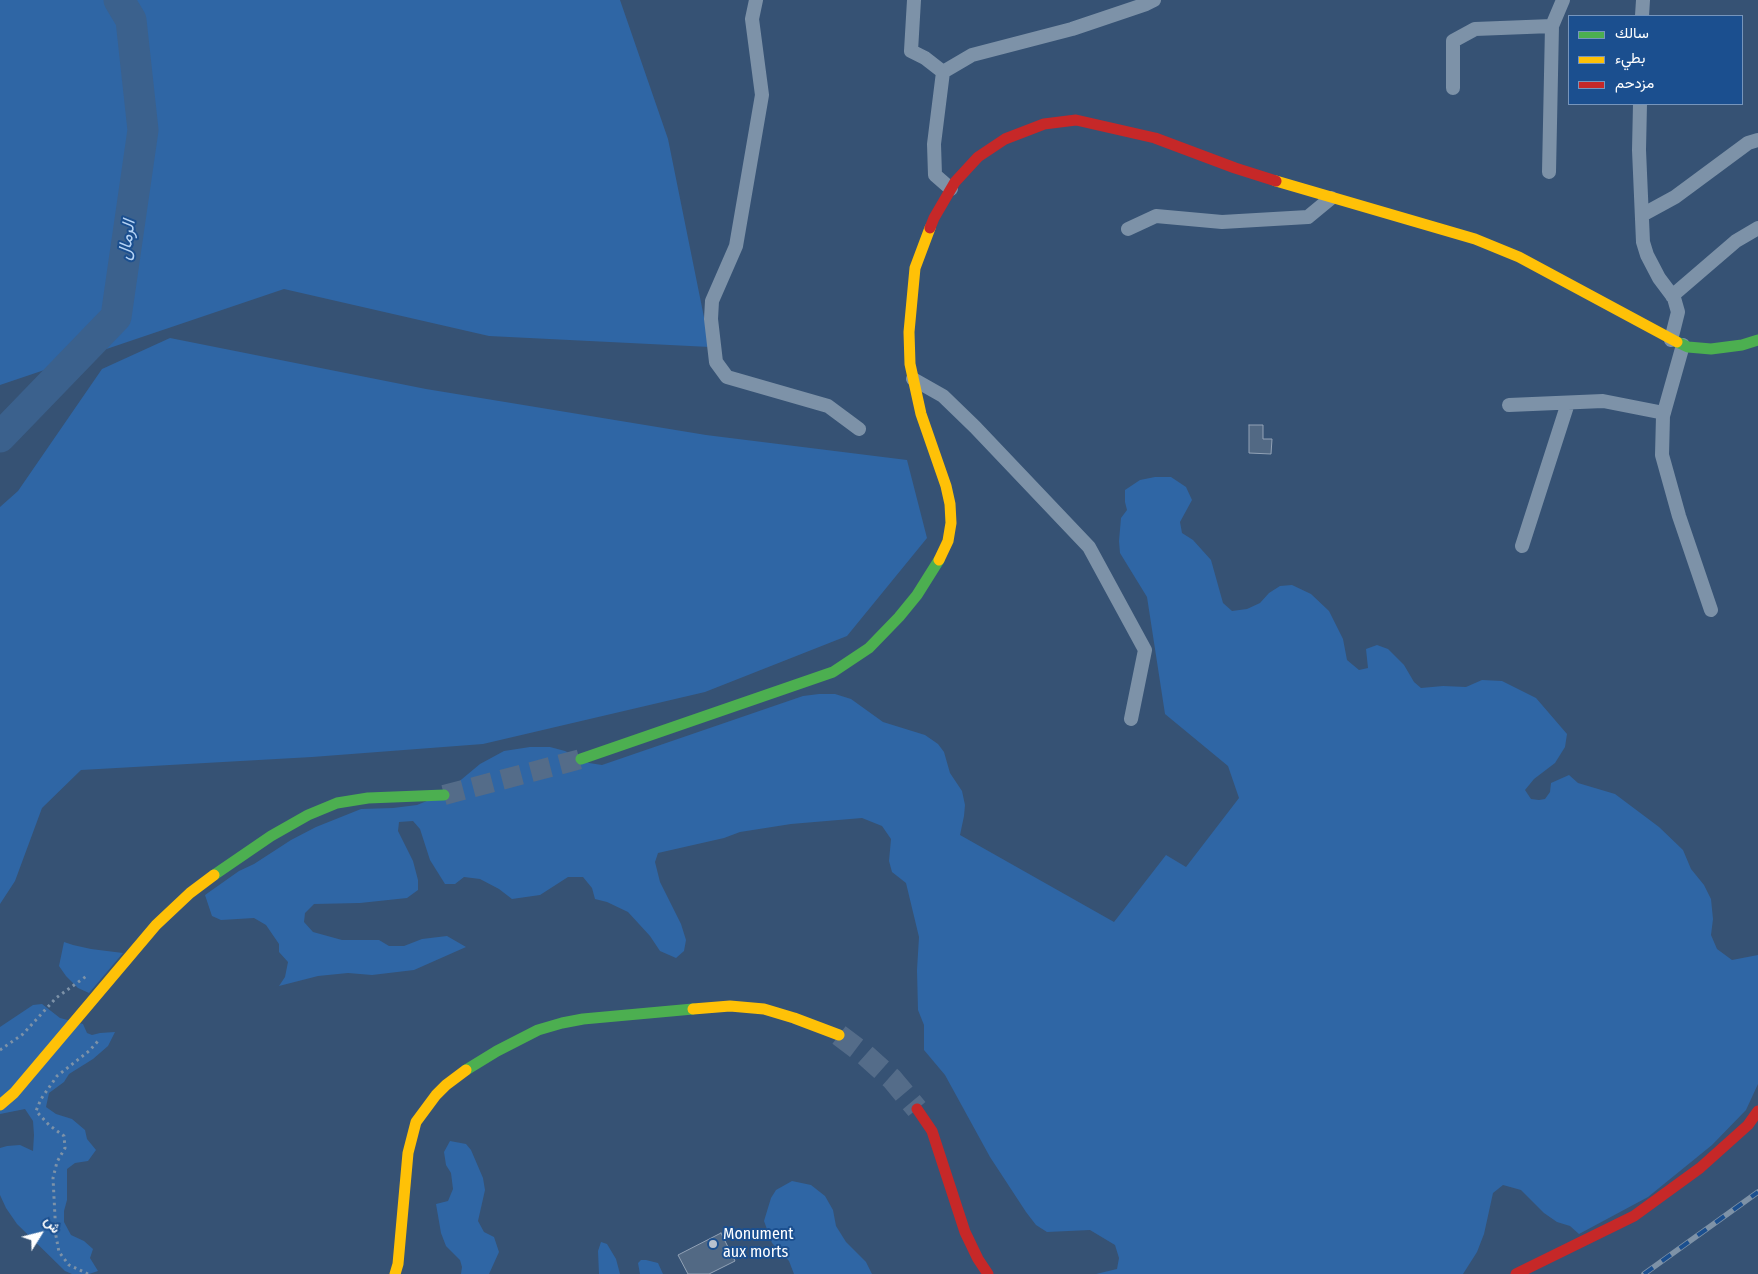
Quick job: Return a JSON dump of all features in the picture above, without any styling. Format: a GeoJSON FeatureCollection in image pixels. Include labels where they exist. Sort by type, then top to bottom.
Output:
{"type":"FeatureCollection","features":[{"type":"Feature","properties":{"kind":"main road"},"geometry":{"type":"LineString","coordinates":[[581,759],[832,672],[869,648],[899,617],[917,594],[938,562],[948,541],[951,523],[950,504],[946,486],[921,414],[910,364],[908,332],[915,268],[934,218],[956,182],[978,157],[1005,140],[1044,124],[1076,120],[1155,138],[1235,168],[1331,198],[1475,239],[1519,257],[1688,347],[1711,348],[1742,345],[1758,340]]}},
{"type":"Feature","properties":{"kind":"main road"},"geometry":{"type":"LineString","coordinates":[[0,1105],[14,1093],[156,925],[190,893],[229,863],[270,836],[301,819],[337,803],[368,798],[444,794]]}},
{"type":"Feature","properties":{"kind":"main road"},"geometry":{"type":"LineString","coordinates":[[395,1274],[398,1264],[408,1154],[416,1122],[436,1095],[464,1071],[481,1060],[538,1030],[562,1023],[584,1019],[720,1006],[764,1009],[839,1035]]}},
{"type":"Feature","properties":{"kind":"main road"},"geometry":{"type":"LineString","coordinates":[[917,1109],[932,1130],[965,1232],[978,1259],[988,1274]]}},
{"type":"Feature","properties":{"kind":"main road"},"geometry":{"type":"LineString","coordinates":[[1516,1274],[1634,1216],[1700,1168],[1748,1125],[1758,1111]]}},
{"type":"Feature","properties":{"kind":"street"},"geometry":{"type":"LineString","coordinates":[[756,0],[752,19],[762,95],[736,246],[712,301],[716,362],[726,377],[828,406],[859,429]]}},
{"type":"Feature","properties":{"kind":"street"},"geometry":{"type":"LineString","coordinates":[[914,0],[911,51],[925,58],[943,72]]}},
{"type":"Feature","properties":{"kind":"street"},"geometry":{"type":"LineString","coordinates":[[943,72],[972,55],[1072,29],[1154,0]]}},
{"type":"Feature","properties":{"kind":"street"},"geometry":{"type":"LineString","coordinates":[[1549,172],[1552,26],[1563,0]]}},
{"type":"Feature","properties":{"kind":"street"},"geometry":{"type":"LineString","coordinates":[[1642,0],[1642,15]]}},
{"type":"Feature","properties":{"kind":"street"},"geometry":{"type":"LineString","coordinates":[[1453,88],[1453,41],[1475,29],[1552,26]]}},
{"type":"Feature","properties":{"kind":"street"},"geometry":{"type":"LineString","coordinates":[[943,72],[934,144],[935,175],[951,189]]}},
{"type":"Feature","properties":{"kind":"street"},"geometry":{"type":"LineString","coordinates":[[1640,105],[1639,150],[1643,242],[1646,255],[1672,296],[1678,312],[1677,342],[1664,413],[1662,455],[1679,516],[1711,610]]}},
{"type":"Feature","properties":{"kind":"street"},"geometry":{"type":"LineString","coordinates":[[1642,215],[1675,197],[1748,144],[1758,140]]}},
{"type":"Feature","properties":{"kind":"street"},"geometry":{"type":"LineString","coordinates":[[1128,229],[1156,216],[1222,222],[1308,217],[1331,198]]}},
{"type":"Feature","properties":{"kind":"street"},"geometry":{"type":"LineString","coordinates":[[1672,296],[1736,241],[1758,228]]}},
{"type":"Feature","properties":{"kind":"street"},"geometry":{"type":"LineString","coordinates":[[913,379],[943,396],[956,408],[1089,546],[1145,650],[1131,719]]}},
{"type":"Feature","properties":{"kind":"street"},"geometry":{"type":"LineString","coordinates":[[1509,405],[1603,401],[1664,413]]}},
{"type":"Feature","properties":{"kind":"street"},"geometry":{"type":"LineString","coordinates":[[1522,546],[1568,402]]}},
{"type":"Feature","properties":{"kind":"path"},"geometry":{"type":"LineString","coordinates":[[0,1050],[23,1034],[56,998],[94,971]]}},
{"type":"Feature","properties":{"kind":"path"},"geometry":{"type":"LineString","coordinates":[[88,1274],[69,1265],[59,1252],[56,1236],[53,1178],[57,1162],[64,1148],[64,1136],[49,1125],[36,1111],[41,1099],[57,1076],[89,1051],[99,1040]]}},
{"type":"Feature","properties":{"kind":"shaded area"},"geometry":{"type":"Polygon","coordinates":[[[0,0],[620,0],[668,139],[710,347],[489,336],[284,289],[0,385],[0,0]]]}},
{"type":"Feature","properties":{"kind":"shaded area"},"geometry":{"type":"Polygon","coordinates":[[[170,338],[426,389],[706,435],[907,460],[927,538],[847,636],[705,692],[483,744],[312,757],[81,770],[42,808],[15,881],[0,904],[0,507],[18,491],[102,369],[170,338]]]}},
{"type":"Feature","properties":{"kind":"shaded area"},"geometry":{"type":"Polygon","coordinates":[[[1155,477],[1171,477],[1186,487],[1192,500],[1180,522],[1182,533],[1193,540],[1211,560],[1223,603],[1232,611],[1247,609],[1260,603],[1269,593],[1280,586],[1292,585],[1311,594],[1329,611],[1343,639],[1347,660],[1359,670],[1368,668],[1366,649],[1377,645],[1388,649],[1404,665],[1414,682],[1421,688],[1443,686],[1466,687],[1482,680],[1502,681],[1536,698],[1567,734],[1565,747],[1555,763],[1534,779],[1525,790],[1531,799],[1545,799],[1550,792],[1551,783],[1569,775],[1578,783],[1615,794],[1659,827],[1683,850],[1691,869],[1704,885],[1711,899],[1713,919],[1711,935],[1717,949],[1732,960],[1758,955],[1758,1084],[1746,1110],[1712,1145],[1648,1197],[1579,1234],[1570,1226],[1557,1222],[1544,1213],[1521,1190],[1503,1185],[1493,1193],[1484,1234],[1477,1252],[1463,1274],[1096,1274],[1117,1269],[1119,1258],[1115,1245],[1090,1230],[1047,1232],[1036,1225],[990,1157],[945,1075],[924,1050],[924,1025],[918,1010],[917,970],[919,937],[906,883],[892,872],[889,861],[891,839],[882,826],[862,818],[791,824],[740,832],[724,838],[658,853],[655,862],[660,882],[681,924],[686,940],[684,951],[676,958],[660,951],[650,936],[628,912],[607,902],[595,899],[592,888],[583,877],[568,877],[540,895],[512,899],[499,889],[480,879],[464,877],[455,884],[445,884],[430,860],[420,829],[413,821],[399,822],[398,831],[413,861],[418,880],[418,890],[407,898],[360,903],[314,904],[305,913],[304,922],[313,932],[342,940],[379,940],[389,946],[404,946],[422,939],[447,936],[466,947],[414,970],[372,975],[348,973],[318,976],[279,986],[285,977],[288,962],[279,952],[279,944],[266,925],[254,918],[221,920],[212,916],[205,895],[239,871],[254,864],[291,840],[316,827],[361,809],[417,805],[444,794],[480,764],[504,751],[530,747],[550,747],[565,751],[589,763],[602,765],[803,696],[835,694],[851,699],[883,722],[925,735],[938,744],[944,752],[950,773],[962,791],[965,805],[960,835],[1114,922],[1166,855],[1186,867],[1239,798],[1228,766],[1165,714],[1147,597],[1120,553],[1121,518],[1127,510],[1125,490],[1140,480],[1155,477]]]}},
{"type":"Feature","properties":{"kind":"shaded area"},"geometry":{"type":"Polygon","coordinates":[[[64,942],[91,949],[123,953],[89,993],[78,988],[59,966],[64,942]]]}},
{"type":"Feature","properties":{"kind":"shaded area"},"geometry":{"type":"Polygon","coordinates":[[[42,1004],[60,1018],[83,1024],[87,1033],[92,1035],[115,1032],[108,1046],[93,1059],[69,1074],[64,1082],[49,1093],[46,1107],[56,1114],[72,1119],[85,1130],[87,1139],[96,1150],[88,1161],[75,1163],[67,1169],[67,1200],[64,1211],[64,1222],[71,1235],[84,1241],[93,1249],[90,1258],[98,1271],[89,1274],[72,1274],[65,1271],[17,1224],[0,1195],[0,1148],[20,1145],[33,1151],[34,1135],[33,1121],[25,1109],[0,1114],[0,1027],[33,1005],[42,1004]]]}},
{"type":"Feature","properties":{"kind":"shaded area"},"geometry":{"type":"Polygon","coordinates":[[[450,1141],[466,1144],[471,1150],[483,1178],[485,1190],[478,1221],[484,1232],[494,1237],[499,1252],[489,1274],[461,1274],[460,1260],[446,1246],[441,1233],[436,1204],[448,1201],[453,1189],[451,1173],[446,1165],[444,1152],[450,1141]]]}},
{"type":"Feature","properties":{"kind":"shaded area"},"geometry":{"type":"Polygon","coordinates":[[[792,1181],[811,1185],[825,1196],[833,1210],[836,1226],[846,1242],[866,1262],[872,1274],[794,1274],[789,1261],[772,1243],[764,1221],[771,1198],[776,1190],[792,1181]]]}},
{"type":"Feature","properties":{"kind":"shaded area"},"geometry":{"type":"Polygon","coordinates":[[[601,1242],[607,1244],[616,1259],[620,1274],[599,1274],[598,1251],[601,1242]]]}},
{"type":"Feature","properties":{"kind":"shaded area"},"geometry":{"type":"Polygon","coordinates":[[[641,1260],[658,1263],[663,1274],[640,1274],[638,1263],[641,1260]]]}},
{"type":"Feature","properties":{"kind":"building"},"geometry":{"type":"Polygon","coordinates":[[[1249,425],[1263,425],[1263,439],[1272,439],[1271,454],[1249,453],[1249,425]]]}},
{"type":"Feature","properties":{"kind":"building","name":"Monument aux morts"},"geometry":{"type":"Polygon","coordinates":[[[721,1233],[735,1261],[709,1274],[688,1274],[678,1255],[721,1233]]]}},
{"type":"Feature","properties":{"kind":"waterway","name":"الرمال"},"geometry":{"type":"LineString","coordinates":[[0,437],[116,317],[143,130],[131,20],[119,0]]}},
{"type":"Feature","properties":{"kind":"tunnel"},"geometry":{"type":"LineString","coordinates":[[444,795],[581,759]]}},
{"type":"Feature","properties":{"kind":"tunnel"},"geometry":{"type":"LineString","coordinates":[[839,1035],[892,1079],[917,1109]]}},
{"type":"Feature","properties":{"kind":"railway"},"geometry":{"type":"LineString","coordinates":[[1644,1274],[1758,1192]]}},
{"type":"Feature","properties":{"kind":"traffic: fast"},"geometry":{"type":"LineString","coordinates":[[1677,342],[1688,347],[1711,349],[1742,345],[1758,340]]}},
{"type":"Feature","properties":{"kind":"traffic: fast"},"geometry":{"type":"LineString","coordinates":[[581,759],[833,672],[869,648],[899,617],[917,595],[939,560]]}},
{"type":"Feature","properties":{"kind":"traffic: fast"},"geometry":{"type":"LineString","coordinates":[[214,875],[271,836],[308,815],[337,803],[368,798],[444,795]]}},
{"type":"Feature","properties":{"kind":"traffic: fast"},"geometry":{"type":"LineString","coordinates":[[466,1070],[497,1051],[538,1030],[562,1023],[583,1019],[693,1009]]}},
{"type":"Feature","properties":{"kind":"traffic: slow"},"geometry":{"type":"LineString","coordinates":[[1276,181],[1475,239],[1519,257],[1677,342]]}},
{"type":"Feature","properties":{"kind":"traffic: slow"},"geometry":{"type":"LineString","coordinates":[[930,228],[915,268],[909,332],[910,364],[921,414],[946,486],[950,504],[951,523],[948,541],[939,560]]}},
{"type":"Feature","properties":{"kind":"traffic: slow"},"geometry":{"type":"LineString","coordinates":[[0,1105],[14,1093],[156,925],[190,893],[214,875]]}},
{"type":"Feature","properties":{"kind":"traffic: slow"},"geometry":{"type":"LineString","coordinates":[[693,1009],[730,1006],[764,1009],[839,1035]]}},
{"type":"Feature","properties":{"kind":"traffic: slow"},"geometry":{"type":"LineString","coordinates":[[395,1274],[398,1264],[408,1153],[416,1122],[436,1095],[466,1070]]}},
{"type":"Feature","properties":{"kind":"traffic: jam"},"geometry":{"type":"LineString","coordinates":[[930,228],[955,182],[978,157],[1005,139],[1044,124],[1076,120],[1155,138],[1276,181]]}},
{"type":"Feature","properties":{"kind":"traffic: jam"},"geometry":{"type":"LineString","coordinates":[[917,1109],[932,1131],[965,1232],[978,1259],[988,1274]]}},
{"type":"Feature","properties":{"kind":"traffic: jam"},"geometry":{"type":"LineString","coordinates":[[1516,1274],[1634,1216],[1700,1168],[1748,1125],[1758,1111]]}},
{"type":"Feature","properties":{"kind":"place","name":"Monument aux morts"},"geometry":{"type":"Point","coordinates":[713,1244]}}]}
